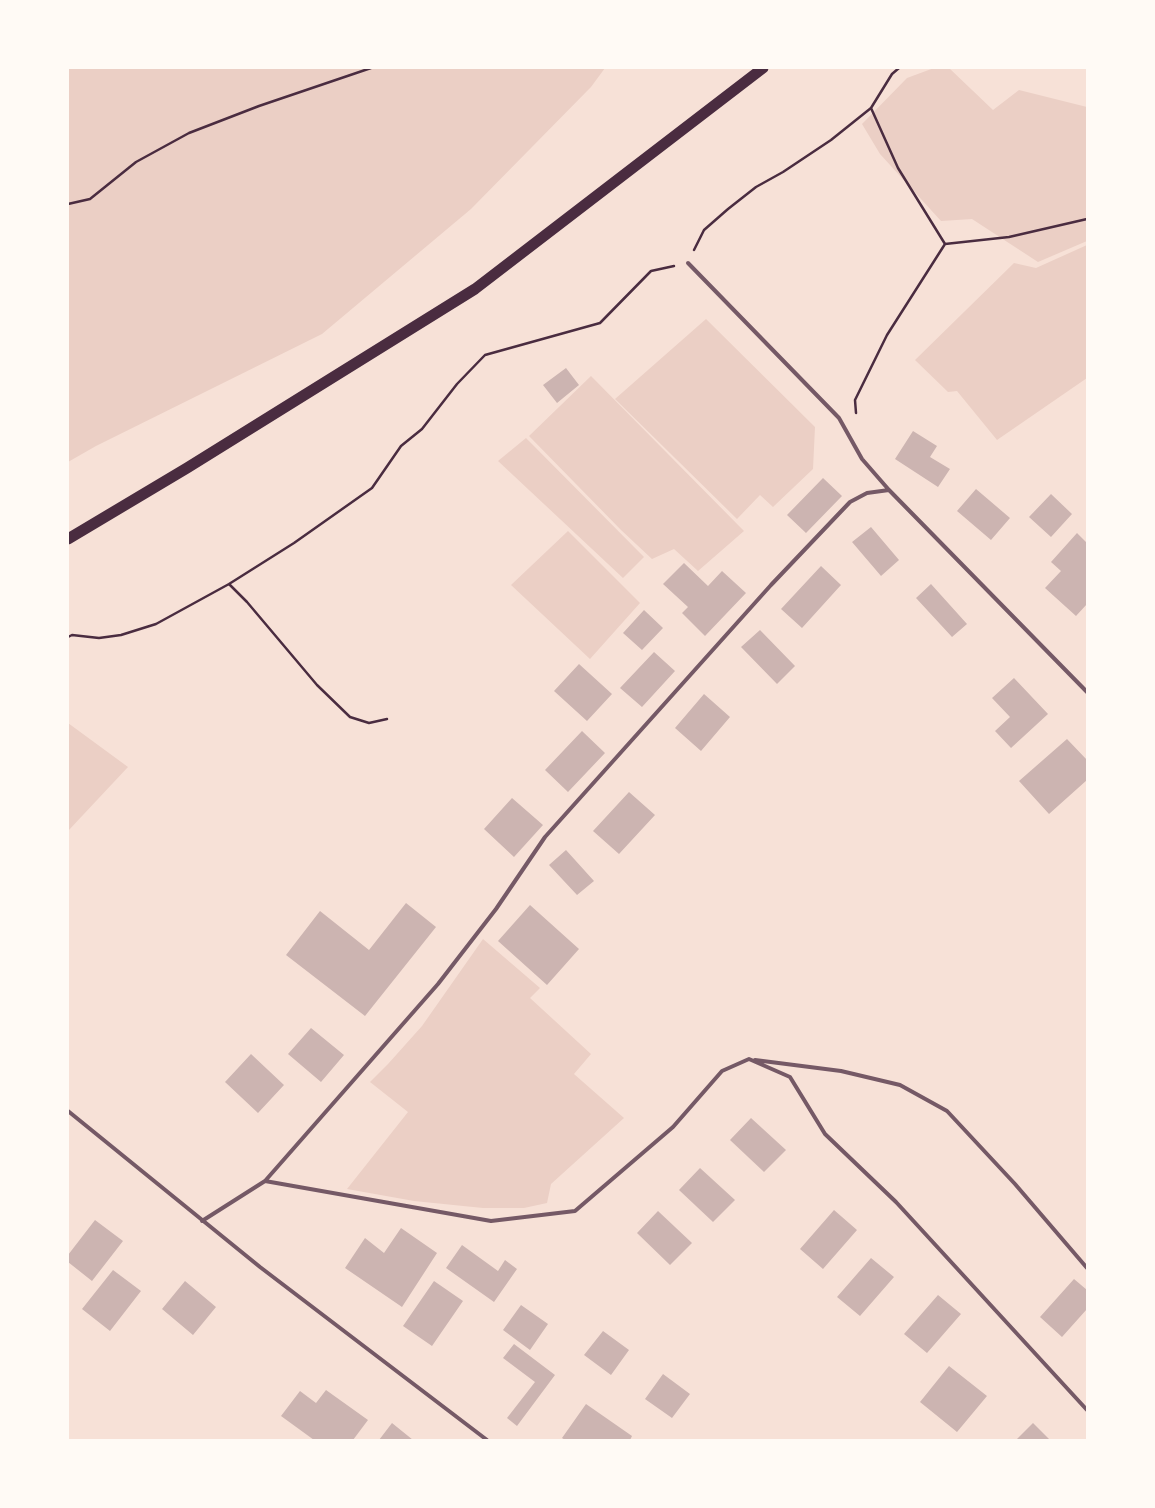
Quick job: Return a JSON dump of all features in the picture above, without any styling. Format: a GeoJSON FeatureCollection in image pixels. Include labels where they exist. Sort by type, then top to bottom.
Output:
{"type":"FeatureCollection","features":[{"type":"Feature","properties":{"kind":"highway"},"geometry":{"type":"LineString","coordinates":[[68,538],[187,468],[475,289],[763,68]]}},
{"type":"Feature","properties":{"kind":"street"},"geometry":{"type":"LineString","coordinates":[[688,263],[839,418],[862,458],[889,490],[1087,692]]}},
{"type":"Feature","properties":{"kind":"street"},"geometry":{"type":"LineString","coordinates":[[202,1221],[264,1181],[438,984],[496,909],[545,837],[771,585],[850,502],[867,493],[889,490]]}},
{"type":"Feature","properties":{"kind":"street"},"geometry":{"type":"LineString","coordinates":[[264,1181],[491,1222],[575,1211],[673,1127],[722,1071],[750,1059],[841,1071],[900,1085],[946,1111],[1015,1184],[1087,1268]]}},
{"type":"Feature","properties":{"kind":"street"},"geometry":{"type":"LineString","coordinates":[[750,1059],[790,1077],[825,1134],[896,1202],[1087,1410]]}},
{"type":"Feature","properties":{"kind":"street"},"geometry":{"type":"LineString","coordinates":[[68,1111],[202,1221],[487,1440]]}},
{"type":"Feature","properties":{"kind":"path"},"geometry":{"type":"LineString","coordinates":[[68,204],[90,199],[136,162],[189,132],[371,68]]}},
{"type":"Feature","properties":{"kind":"path"},"geometry":{"type":"LineString","coordinates":[[68,637],[72,635],[99,638],[121,635],[156,624],[229,584],[294,543],[372,488],[401,446],[422,429],[457,384],[485,355],[600,323],[651,271],[688,263],[704,230],[756,187],[831,140],[871,108],[892,74],[899,68]]}},
{"type":"Feature","properties":{"kind":"path"},"geometry":{"type":"LineString","coordinates":[[871,108],[898,168],[945,244]]}},
{"type":"Feature","properties":{"kind":"path"},"geometry":{"type":"LineString","coordinates":[[945,244],[1009,237],[1087,219]]}},
{"type":"Feature","properties":{"kind":"path"},"geometry":{"type":"LineString","coordinates":[[856,415],[855,400],[887,335],[945,244]]}},
{"type":"Feature","properties":{"kind":"path"},"geometry":{"type":"LineString","coordinates":[[229,584],[247,602],[317,685],[350,717],[369,723],[387,719]]}},
{"type":"Feature","properties":{"kind":"shaded area"},"geometry":{"type":"Polygon","coordinates":[[[68,68],[605,68],[591,87],[471,209],[322,334],[96,446],[68,462],[68,68]]]}},
{"type":"Feature","properties":{"kind":"shaded area"},"geometry":{"type":"Polygon","coordinates":[[[934,68],[949,68],[993,110],[1019,90],[1087,107],[1087,241],[1038,262],[972,219],[941,221],[880,154],[862,124],[907,78],[934,68]]]}},
{"type":"Feature","properties":{"kind":"shaded area"},"geometry":{"type":"Polygon","coordinates":[[[1087,245],[1087,378],[997,440],[957,391],[948,392],[915,360],[1014,263],[1036,268],[1087,245]]]}},
{"type":"Feature","properties":{"kind":"shaded area"},"geometry":{"type":"Polygon","coordinates":[[[706,319],[815,427],[813,469],[773,507],[760,495],[737,519],[615,399],[706,319]]]}},
{"type":"Feature","properties":{"kind":"shaded area"},"geometry":{"type":"Polygon","coordinates":[[[591,376],[744,531],[698,571],[674,549],[652,559],[621,530],[529,436],[591,376]]]}},
{"type":"Feature","properties":{"kind":"shaded area"},"geometry":{"type":"Polygon","coordinates":[[[526,438],[644,557],[623,578],[498,461],[526,438]]]}},
{"type":"Feature","properties":{"kind":"shaded area"},"geometry":{"type":"Polygon","coordinates":[[[568,531],[640,603],[590,659],[511,585],[568,531]]]}},
{"type":"Feature","properties":{"kind":"shaded area"},"geometry":{"type":"Polygon","coordinates":[[[68,723],[128,767],[68,831],[68,723]]]}},
{"type":"Feature","properties":{"kind":"shaded area"},"geometry":{"type":"Polygon","coordinates":[[[483,939],[540,988],[530,998],[591,1054],[574,1074],[624,1118],[551,1184],[547,1203],[524,1208],[483,1208],[414,1201],[347,1189],[408,1112],[370,1082],[422,1026],[483,939]]]}},
{"type":"Feature","properties":{"kind":"building"},"geometry":{"type":"Polygon","coordinates":[[[566,368],[579,385],[557,403],[543,385],[566,368]]]}},
{"type":"Feature","properties":{"kind":"building"},"geometry":{"type":"Polygon","coordinates":[[[913,431],[937,446],[930,457],[950,469],[938,487],[895,459],[913,431]]]}},
{"type":"Feature","properties":{"kind":"building"},"geometry":{"type":"Polygon","coordinates":[[[823,478],[842,496],[806,533],[787,515],[823,478]]]}},
{"type":"Feature","properties":{"kind":"building"},"geometry":{"type":"Polygon","coordinates":[[[976,489],[1010,518],[991,540],[957,511],[976,489]]]}},
{"type":"Feature","properties":{"kind":"building"},"geometry":{"type":"Polygon","coordinates":[[[1051,494],[1072,514],[1051,537],[1029,517],[1051,494]]]}},
{"type":"Feature","properties":{"kind":"building"},"geometry":{"type":"Polygon","coordinates":[[[871,527],[899,560],[881,576],[852,542],[871,527]]]}},
{"type":"Feature","properties":{"kind":"building"},"geometry":{"type":"Polygon","coordinates":[[[1077,533],[1087,543],[1087,604],[1076,616],[1045,588],[1061,571],[1051,562],[1077,533]]]}},
{"type":"Feature","properties":{"kind":"building"},"geometry":{"type":"Polygon","coordinates":[[[684,563],[708,586],[722,571],[746,593],[705,636],[682,613],[688,607],[663,584],[684,563]]]}},
{"type":"Feature","properties":{"kind":"building"},"geometry":{"type":"Polygon","coordinates":[[[821,566],[841,585],[802,628],[781,609],[821,566]]]}},
{"type":"Feature","properties":{"kind":"building"},"geometry":{"type":"Polygon","coordinates":[[[931,584],[967,624],[952,637],[916,598],[931,584]]]}},
{"type":"Feature","properties":{"kind":"building"},"geometry":{"type":"Polygon","coordinates":[[[644,610],[663,628],[642,650],[623,633],[644,610]]]}},
{"type":"Feature","properties":{"kind":"building"},"geometry":{"type":"Polygon","coordinates":[[[760,630],[795,666],[777,684],[741,647],[760,630]]]}},
{"type":"Feature","properties":{"kind":"building"},"geometry":{"type":"Polygon","coordinates":[[[654,652],[675,671],[642,707],[620,688],[654,652]]]}},
{"type":"Feature","properties":{"kind":"building"},"geometry":{"type":"Polygon","coordinates":[[[579,664],[612,694],[587,721],[554,691],[579,664]]]}},
{"type":"Feature","properties":{"kind":"building"},"geometry":{"type":"Polygon","coordinates":[[[1014,678],[1048,714],[1011,748],[995,731],[1010,717],[992,698],[1014,678]]]}},
{"type":"Feature","properties":{"kind":"building"},"geometry":{"type":"Polygon","coordinates":[[[704,694],[730,717],[701,751],[675,728],[704,694]]]}},
{"type":"Feature","properties":{"kind":"building"},"geometry":{"type":"Polygon","coordinates":[[[582,731],[605,753],[568,792],[545,770],[582,731]]]}},
{"type":"Feature","properties":{"kind":"building"},"geometry":{"type":"Polygon","coordinates":[[[1067,739],[1087,760],[1087,780],[1049,814],[1019,781],[1067,739]]]}},
{"type":"Feature","properties":{"kind":"building"},"geometry":{"type":"Polygon","coordinates":[[[629,792],[655,815],[619,854],[593,831],[629,792]]]}},
{"type":"Feature","properties":{"kind":"building"},"geometry":{"type":"Polygon","coordinates":[[[512,798],[543,825],[514,857],[484,829],[512,798]]]}},
{"type":"Feature","properties":{"kind":"building"},"geometry":{"type":"Polygon","coordinates":[[[566,850],[594,881],[577,895],[549,865],[566,850]]]}},
{"type":"Feature","properties":{"kind":"building"},"geometry":{"type":"Polygon","coordinates":[[[406,903],[436,927],[365,1016],[286,955],[320,911],[369,950],[406,903]]]}},
{"type":"Feature","properties":{"kind":"building"},"geometry":{"type":"Polygon","coordinates":[[[530,905],[579,949],[547,985],[498,941],[530,905]]]}},
{"type":"Feature","properties":{"kind":"building"},"geometry":{"type":"Polygon","coordinates":[[[311,1028],[344,1055],[321,1082],[288,1054],[311,1028]]]}},
{"type":"Feature","properties":{"kind":"building"},"geometry":{"type":"Polygon","coordinates":[[[251,1054],[284,1085],[258,1113],[225,1082],[251,1054]]]}},
{"type":"Feature","properties":{"kind":"building"},"geometry":{"type":"Polygon","coordinates":[[[751,1118],[786,1150],[764,1172],[730,1140],[751,1118]]]}},
{"type":"Feature","properties":{"kind":"building"},"geometry":{"type":"Polygon","coordinates":[[[700,1168],[735,1200],[713,1222],[679,1190],[700,1168]]]}},
{"type":"Feature","properties":{"kind":"building"},"geometry":{"type":"Polygon","coordinates":[[[834,1210],[857,1230],[823,1269],[800,1249],[834,1210]]]}},
{"type":"Feature","properties":{"kind":"building"},"geometry":{"type":"Polygon","coordinates":[[[658,1211],[692,1243],[670,1265],[637,1233],[658,1211]]]}},
{"type":"Feature","properties":{"kind":"building"},"geometry":{"type":"Polygon","coordinates":[[[95,1220],[123,1241],[92,1281],[68,1262],[68,1255],[95,1220]]]}},
{"type":"Feature","properties":{"kind":"building"},"geometry":{"type":"Polygon","coordinates":[[[401,1228],[437,1253],[402,1307],[345,1268],[365,1238],[384,1253],[401,1228]]]}},
{"type":"Feature","properties":{"kind":"building"},"geometry":{"type":"Polygon","coordinates":[[[462,1245],[498,1271],[505,1260],[517,1269],[494,1302],[446,1268],[462,1245]]]}},
{"type":"Feature","properties":{"kind":"building"},"geometry":{"type":"Polygon","coordinates":[[[871,1258],[894,1277],[860,1316],[837,1297],[871,1258]]]}},
{"type":"Feature","properties":{"kind":"building"},"geometry":{"type":"Polygon","coordinates":[[[113,1270],[141,1291],[110,1331],[82,1309],[113,1270]]]}},
{"type":"Feature","properties":{"kind":"building"},"geometry":{"type":"Polygon","coordinates":[[[1074,1279],[1087,1290],[1087,1309],[1062,1337],[1040,1317],[1074,1279]]]}},
{"type":"Feature","properties":{"kind":"building"},"geometry":{"type":"Polygon","coordinates":[[[185,1281],[216,1307],[193,1335],[162,1309],[185,1281]]]}},
{"type":"Feature","properties":{"kind":"building"},"geometry":{"type":"Polygon","coordinates":[[[434,1281],[463,1301],[432,1346],[403,1326],[434,1281]]]}},
{"type":"Feature","properties":{"kind":"building"},"geometry":{"type":"Polygon","coordinates":[[[938,1295],[961,1314],[927,1353],[904,1334],[938,1295]]]}},
{"type":"Feature","properties":{"kind":"building"},"geometry":{"type":"Polygon","coordinates":[[[521,1305],[548,1324],[530,1350],[503,1330],[521,1305]]]}},
{"type":"Feature","properties":{"kind":"building"},"geometry":{"type":"Polygon","coordinates":[[[603,1331],[629,1350],[611,1375],[584,1355],[603,1331]]]}},
{"type":"Feature","properties":{"kind":"building"},"geometry":{"type":"Polygon","coordinates":[[[514,1344],[555,1375],[517,1426],[507,1418],[535,1382],[503,1358],[514,1344]]]}},
{"type":"Feature","properties":{"kind":"building"},"geometry":{"type":"Polygon","coordinates":[[[949,1366],[987,1396],[957,1432],[920,1402],[949,1366]]]}},
{"type":"Feature","properties":{"kind":"building"},"geometry":{"type":"Polygon","coordinates":[[[663,1374],[690,1394],[672,1418],[645,1399],[663,1374]]]}},
{"type":"Feature","properties":{"kind":"building"},"geometry":{"type":"Polygon","coordinates":[[[326,1390],[368,1420],[353,1440],[314,1440],[281,1416],[300,1391],[316,1403],[326,1390]]]}},
{"type":"Feature","properties":{"kind":"building"},"geometry":{"type":"Polygon","coordinates":[[[586,1404],[632,1436],[630,1440],[565,1440],[562,1438],[586,1404]]]}},
{"type":"Feature","properties":{"kind":"building"},"geometry":{"type":"Polygon","coordinates":[[[392,1423],[413,1440],[379,1440],[392,1423]]]}},
{"type":"Feature","properties":{"kind":"building"},"geometry":{"type":"Polygon","coordinates":[[[1033,1423],[1050,1440],[1016,1440],[1033,1423]]]}}]}
